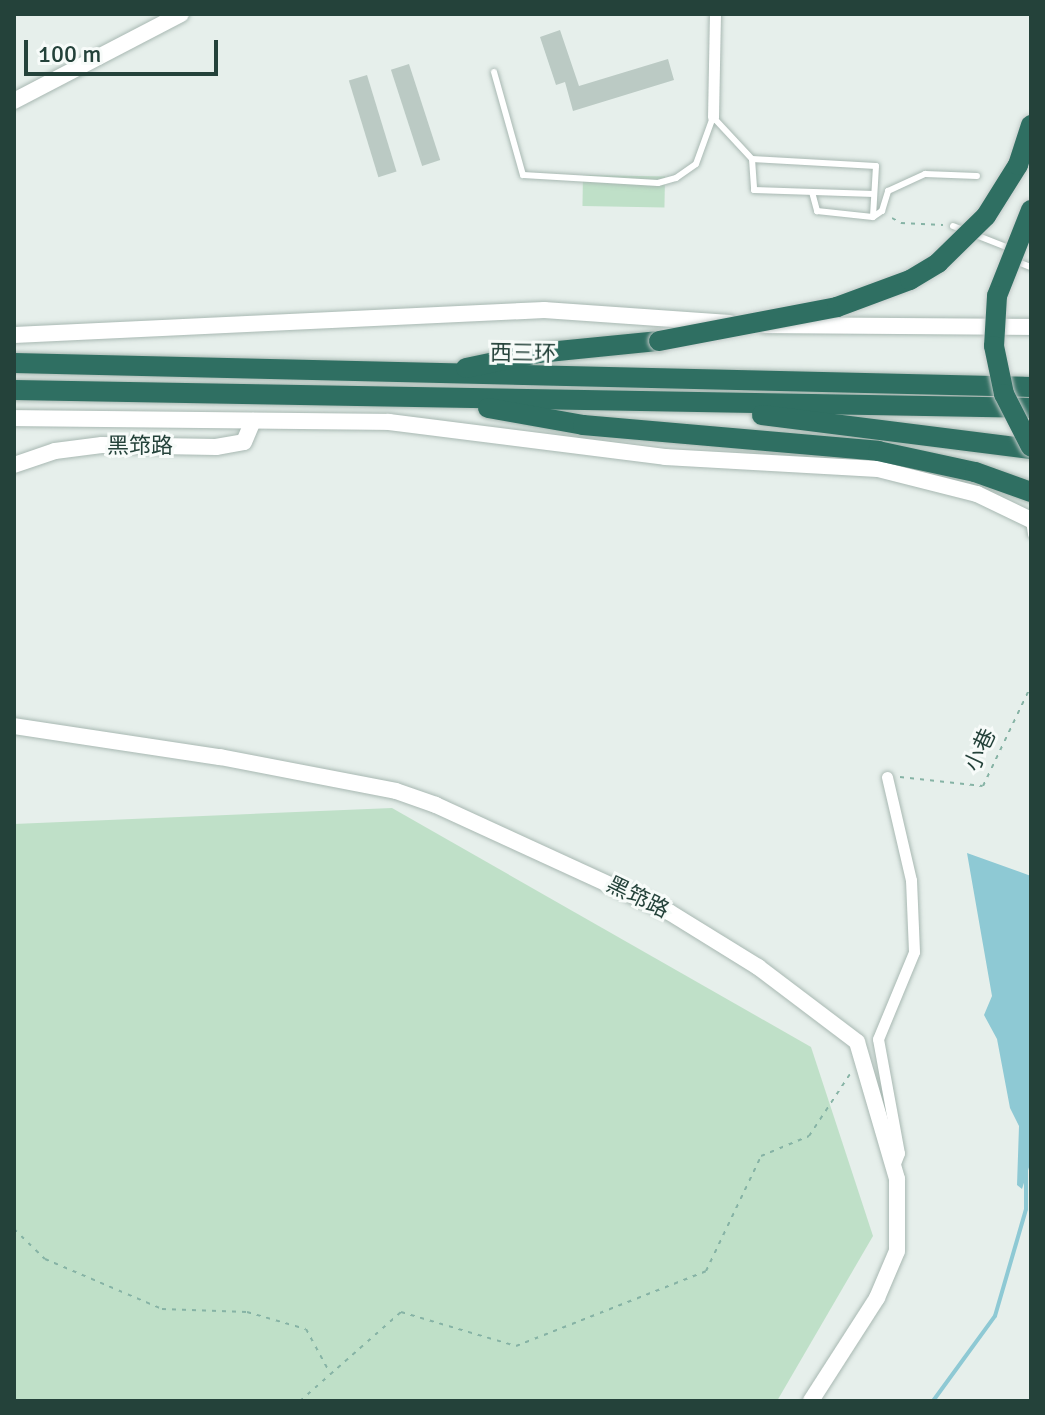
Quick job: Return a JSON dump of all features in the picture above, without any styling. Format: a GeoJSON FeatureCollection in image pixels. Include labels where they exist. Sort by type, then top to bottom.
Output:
{"type":"FeatureCollection","features":[{"type":"Feature","properties":{"kind":"highway"},"geometry":{"type":"LineString","coordinates":[[428,375],[538,353],[659,341],[837,307],[910,280],[938,263],[986,216],[1018,165],[1031,125]]}},
{"type":"Feature","properties":{"kind":"highway"},"geometry":{"type":"LineString","coordinates":[[1031,210],[1001,282],[994,337],[1004,394],[1031,448]]}},
{"type":"Feature","properties":{"kind":"highway","name":"西三环"},"geometry":{"type":"LineString","coordinates":[[14,363],[987,388],[1031,385]]}},
{"type":"Feature","properties":{"kind":"highway","name":"西三环"},"geometry":{"type":"LineString","coordinates":[[14,390],[1031,408]]}},
{"type":"Feature","properties":{"kind":"highway"},"geometry":{"type":"LineString","coordinates":[[427,397],[583,425],[889,453],[975,472],[1031,492]]}},
{"type":"Feature","properties":{"kind":"highway"},"geometry":{"type":"LineString","coordinates":[[663,402],[1031,448]]}},
{"type":"Feature","properties":{"kind":"main road"},"geometry":{"type":"LineString","coordinates":[[14,101],[181,14]]}},
{"type":"Feature","properties":{"kind":"main road"},"geometry":{"type":"LineString","coordinates":[[14,335],[544,310],[788,327],[1031,327]]}},
{"type":"Feature","properties":{"kind":"main road"},"geometry":{"type":"LineString","coordinates":[[14,418],[389,422],[665,457],[878,469],[977,494],[1030,525]]}},
{"type":"Feature","properties":{"kind":"main road","name":"黑筇路"},"geometry":{"type":"LineString","coordinates":[[14,465],[55,451],[102,445],[216,447],[244,442],[253,421]]}},
{"type":"Feature","properties":{"kind":"main road","name":"黑筇路"},"geometry":{"type":"LineString","coordinates":[[14,726],[220,757],[396,791],[436,805],[669,912],[758,967],[857,1042],[893,1167],[900,1212],[897,1251],[877,1298],[811,1401]]}},
{"type":"Feature","properties":{"kind":"street"},"geometry":{"type":"LineString","coordinates":[[713,117],[715,14]]}},
{"type":"Feature","properties":{"kind":"street"},"geometry":{"type":"LineString","coordinates":[[887,777],[911,880],[914,952],[878,1039],[899,1153],[893,1167]]}},
{"type":"Feature","properties":{"kind":"lane"},"geometry":{"type":"LineString","coordinates":[[494,72],[523,175],[658,183],[676,178],[696,164],[713,117],[752,159],[754,190],[874,194]]}},
{"type":"Feature","properties":{"kind":"lane"},"geometry":{"type":"LineString","coordinates":[[752,159],[876,166],[873,217]]}},
{"type":"Feature","properties":{"kind":"lane"},"geometry":{"type":"LineString","coordinates":[[812,192],[817,211],[873,217],[882,211],[888,191],[925,174],[977,176]]}},
{"type":"Feature","properties":{"kind":"lane"},"geometry":{"type":"LineString","coordinates":[[953,226],[1016,251],[1012,260],[1031,267]]}},
{"type":"Feature","properties":{"kind":"path"},"geometry":{"type":"LineString","coordinates":[[882,211],[901,223],[953,226]]}},
{"type":"Feature","properties":{"kind":"path","name":"小巷"},"geometry":{"type":"LineString","coordinates":[[887,777],[983,786],[1031,686]]}},
{"type":"Feature","properties":{"kind":"path"},"geometry":{"type":"LineString","coordinates":[[300,1401],[401,1312],[516,1346],[706,1271],[761,1156],[809,1136],[862,1057]]}},
{"type":"Feature","properties":{"kind":"path"},"geometry":{"type":"LineString","coordinates":[[14,1229],[45,1259],[162,1309],[247,1312],[306,1329],[331,1374]]}},
{"type":"Feature","properties":{"kind":"green space"},"geometry":{"type":"Polygon","coordinates":[[[583,175],[665,176],[664,207],[582,206],[583,175]]]}},
{"type":"Feature","properties":{"kind":"green space"},"geometry":{"type":"Polygon","coordinates":[[[392,808],[811,1047],[873,1236],[777,1401],[14,1401],[14,824],[392,808]]]}},
{"type":"Feature","properties":{"kind":"water"},"geometry":{"type":"Polygon","coordinates":[[[967,853],[1031,876],[1031,1161],[1022,1189],[1017,1185],[1019,1126],[1010,1108],[997,1039],[984,1015],[992,996],[967,853]]]}},
{"type":"Feature","properties":{"kind":"building"},"geometry":{"type":"Polygon","coordinates":[[[560,30],[579,86],[668,59],[674,80],[573,111],[565,82],[556,85],[540,37],[560,30]]]}},
{"type":"Feature","properties":{"kind":"building"},"geometry":{"type":"Polygon","coordinates":[[[409,64],[440,160],[422,166],[391,70],[409,64]]]}},
{"type":"Feature","properties":{"kind":"building"},"geometry":{"type":"Polygon","coordinates":[[[367,75],[397,172],[378,177],[349,81],[367,75]]]}},
{"type":"Feature","properties":{"kind":"waterway"},"geometry":{"type":"LineString","coordinates":[[933,1401],[995,1316],[1026,1209],[1026,1164]]}}]}
